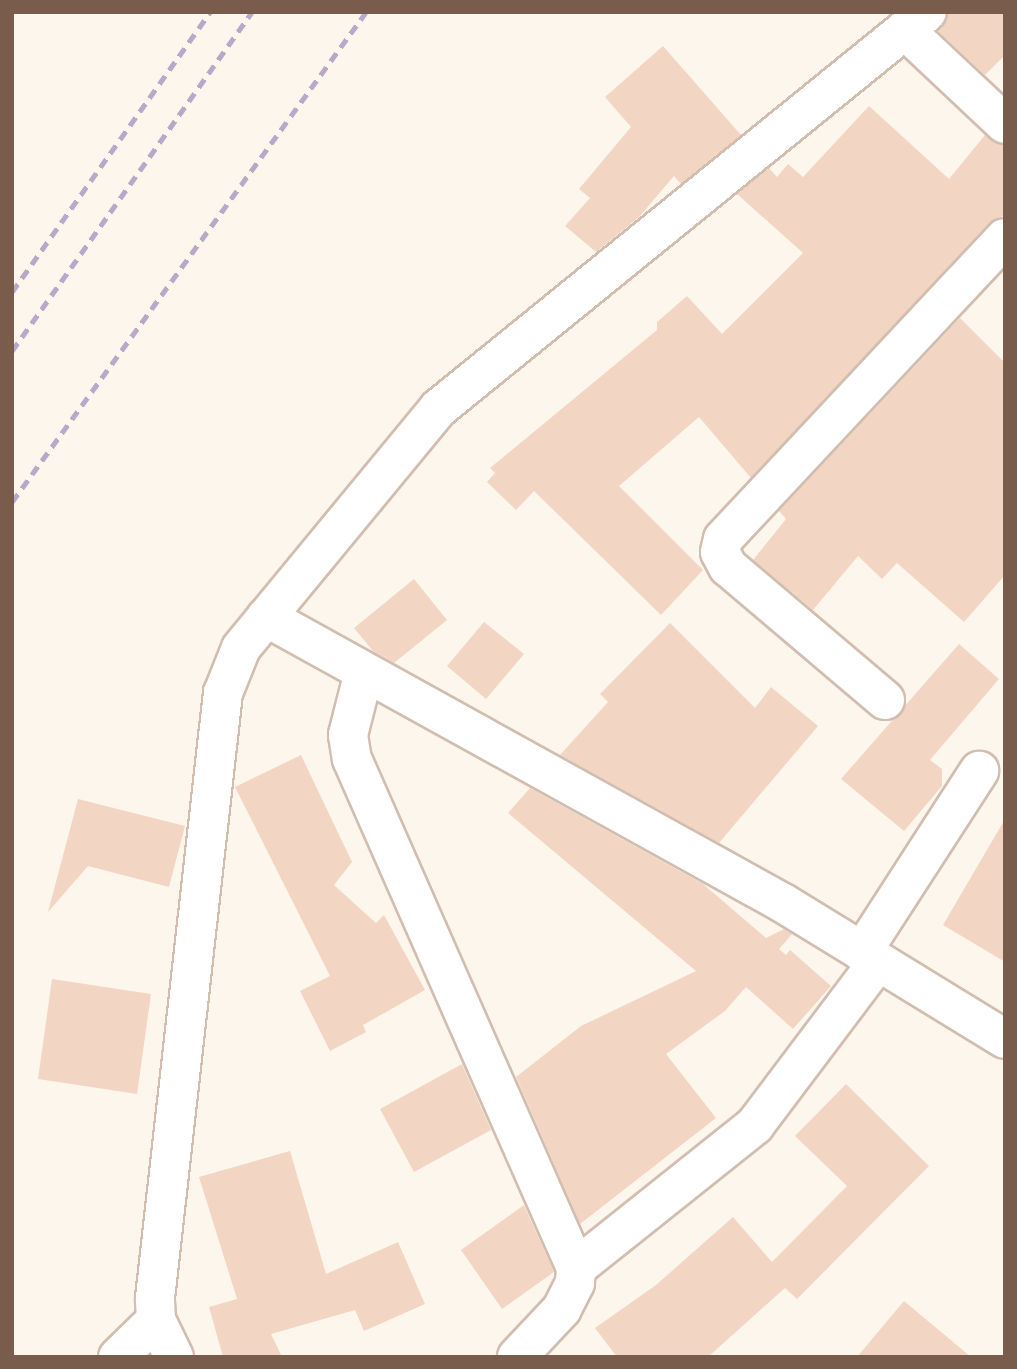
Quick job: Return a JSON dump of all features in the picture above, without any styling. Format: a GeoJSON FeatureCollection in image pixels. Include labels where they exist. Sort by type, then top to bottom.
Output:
{"type":"FeatureCollection","features":[{"type":"Feature","properties":{"kind":"street"},"geometry":{"type":"LineString","coordinates":[[174,1357],[156,1320],[223,693],[241,648],[439,408],[916,21],[1005,124]]}},
{"type":"Feature","properties":{"kind":"street"},"geometry":{"type":"LineString","coordinates":[[885,700],[727,567],[720,552],[723,539],[1005,238]]}},
{"type":"Feature","properties":{"kind":"street"},"geometry":{"type":"LineString","coordinates":[[266,617],[783,903],[1005,1040]]}},
{"type":"Feature","properties":{"kind":"street"},"geometry":{"type":"LineString","coordinates":[[364,672],[348,735],[352,759],[576,1268],[575,1283],[562,1309],[517,1357]]}},
{"type":"Feature","properties":{"kind":"street"},"geometry":{"type":"LineString","coordinates":[[576,1268],[755,1125],[870,957],[979,771]]}},
{"type":"Feature","properties":{"kind":"street"},"geometry":{"type":"LineString","coordinates":[[118,1357],[156,1320]]}},
{"type":"Feature","properties":{"kind":"building"},"geometry":{"type":"Polygon","coordinates":[[[948,12],[1005,12],[1005,55],[985,75],[938,31],[948,12]]]}},
{"type":"Feature","properties":{"kind":"building"},"geometry":{"type":"Polygon","coordinates":[[[663,46],[741,135],[681,184],[674,176],[639,217],[596,252],[565,226],[590,198],[579,189],[631,127],[605,97],[663,46]]]}},
{"type":"Feature","properties":{"kind":"building"},"geometry":{"type":"Polygon","coordinates":[[[869,106],[949,179],[985,135],[1005,145],[1005,215],[989,223],[751,478],[699,417],[619,486],[703,570],[661,615],[534,491],[516,510],[487,482],[495,473],[490,468],[657,330],[657,322],[687,296],[722,334],[803,253],[737,194],[769,168],[777,177],[788,164],[803,177],[869,106]]]}},
{"type":"Feature","properties":{"kind":"building"},"geometry":{"type":"Polygon","coordinates":[[[960,318],[1005,363],[1005,575],[964,622],[897,563],[882,579],[858,556],[813,610],[753,560],[786,519],[779,511],[960,318]]]}},
{"type":"Feature","properties":{"kind":"building"},"geometry":{"type":"Polygon","coordinates":[[[414,579],[447,620],[394,663],[373,651],[354,628],[414,579]]]}},
{"type":"Feature","properties":{"kind":"building"},"geometry":{"type":"Polygon","coordinates":[[[484,622],[524,654],[486,699],[447,666],[484,622]]]}},
{"type":"Feature","properties":{"kind":"building"},"geometry":{"type":"Polygon","coordinates":[[[670,623],[755,708],[771,687],[818,726],[719,843],[560,755],[608,702],[600,694],[670,623]]]}},
{"type":"Feature","properties":{"kind":"building"},"geometry":{"type":"Polygon","coordinates":[[[959,644],[999,679],[930,760],[942,769],[942,786],[904,831],[841,779],[959,644]]]}},
{"type":"Feature","properties":{"kind":"building"},"geometry":{"type":"Polygon","coordinates":[[[301,755],[352,862],[334,885],[376,923],[384,915],[425,990],[363,1025],[366,1032],[330,1051],[300,991],[330,976],[235,787],[301,755]]]}},
{"type":"Feature","properties":{"kind":"building"},"geometry":{"type":"Polygon","coordinates":[[[530,788],[703,884],[766,938],[784,929],[792,934],[779,949],[786,955],[790,950],[831,986],[793,1029],[746,987],[725,1011],[666,1054],[716,1118],[580,1224],[516,1077],[581,1026],[696,971],[508,813],[530,788]]]}},
{"type":"Feature","properties":{"kind":"building"},"geometry":{"type":"Polygon","coordinates":[[[78,799],[185,826],[169,887],[88,866],[48,912],[78,799]]]}},
{"type":"Feature","properties":{"kind":"building"},"geometry":{"type":"Polygon","coordinates":[[[1005,819],[1005,962],[943,925],[1005,819]]]}},
{"type":"Feature","properties":{"kind":"building"},"geometry":{"type":"Polygon","coordinates":[[[52,979],[151,994],[137,1094],[38,1079],[52,979]]]}},
{"type":"Feature","properties":{"kind":"building"},"geometry":{"type":"Polygon","coordinates":[[[462,1064],[491,1130],[414,1172],[380,1109],[462,1064]]]}},
{"type":"Feature","properties":{"kind":"building"},"geometry":{"type":"Polygon","coordinates":[[[846,1084],[929,1166],[797,1299],[785,1288],[708,1357],[617,1357],[595,1328],[656,1285],[733,1217],[772,1262],[847,1186],[795,1136],[846,1084]]]}},
{"type":"Feature","properties":{"kind":"building"},"geometry":{"type":"Polygon","coordinates":[[[290,1151],[326,1274],[398,1242],[425,1304],[364,1331],[355,1310],[271,1334],[282,1357],[223,1357],[209,1307],[237,1299],[199,1177],[290,1151]]]}},
{"type":"Feature","properties":{"kind":"building"},"geometry":{"type":"Polygon","coordinates":[[[524,1205],[554,1272],[502,1309],[461,1250],[524,1205]]]}},
{"type":"Feature","properties":{"kind":"building"},"geometry":{"type":"Polygon","coordinates":[[[904,1301],[971,1357],[857,1357],[904,1301]]]}},
{"type":"Feature","properties":{"kind":"railway"},"geometry":{"type":"LineString","coordinates":[[12,292],[210,12]]}},
{"type":"Feature","properties":{"kind":"railway"},"geometry":{"type":"LineString","coordinates":[[12,351],[252,12]]}},
{"type":"Feature","properties":{"kind":"railway"},"geometry":{"type":"LineString","coordinates":[[12,502],[366,12]]}}]}
